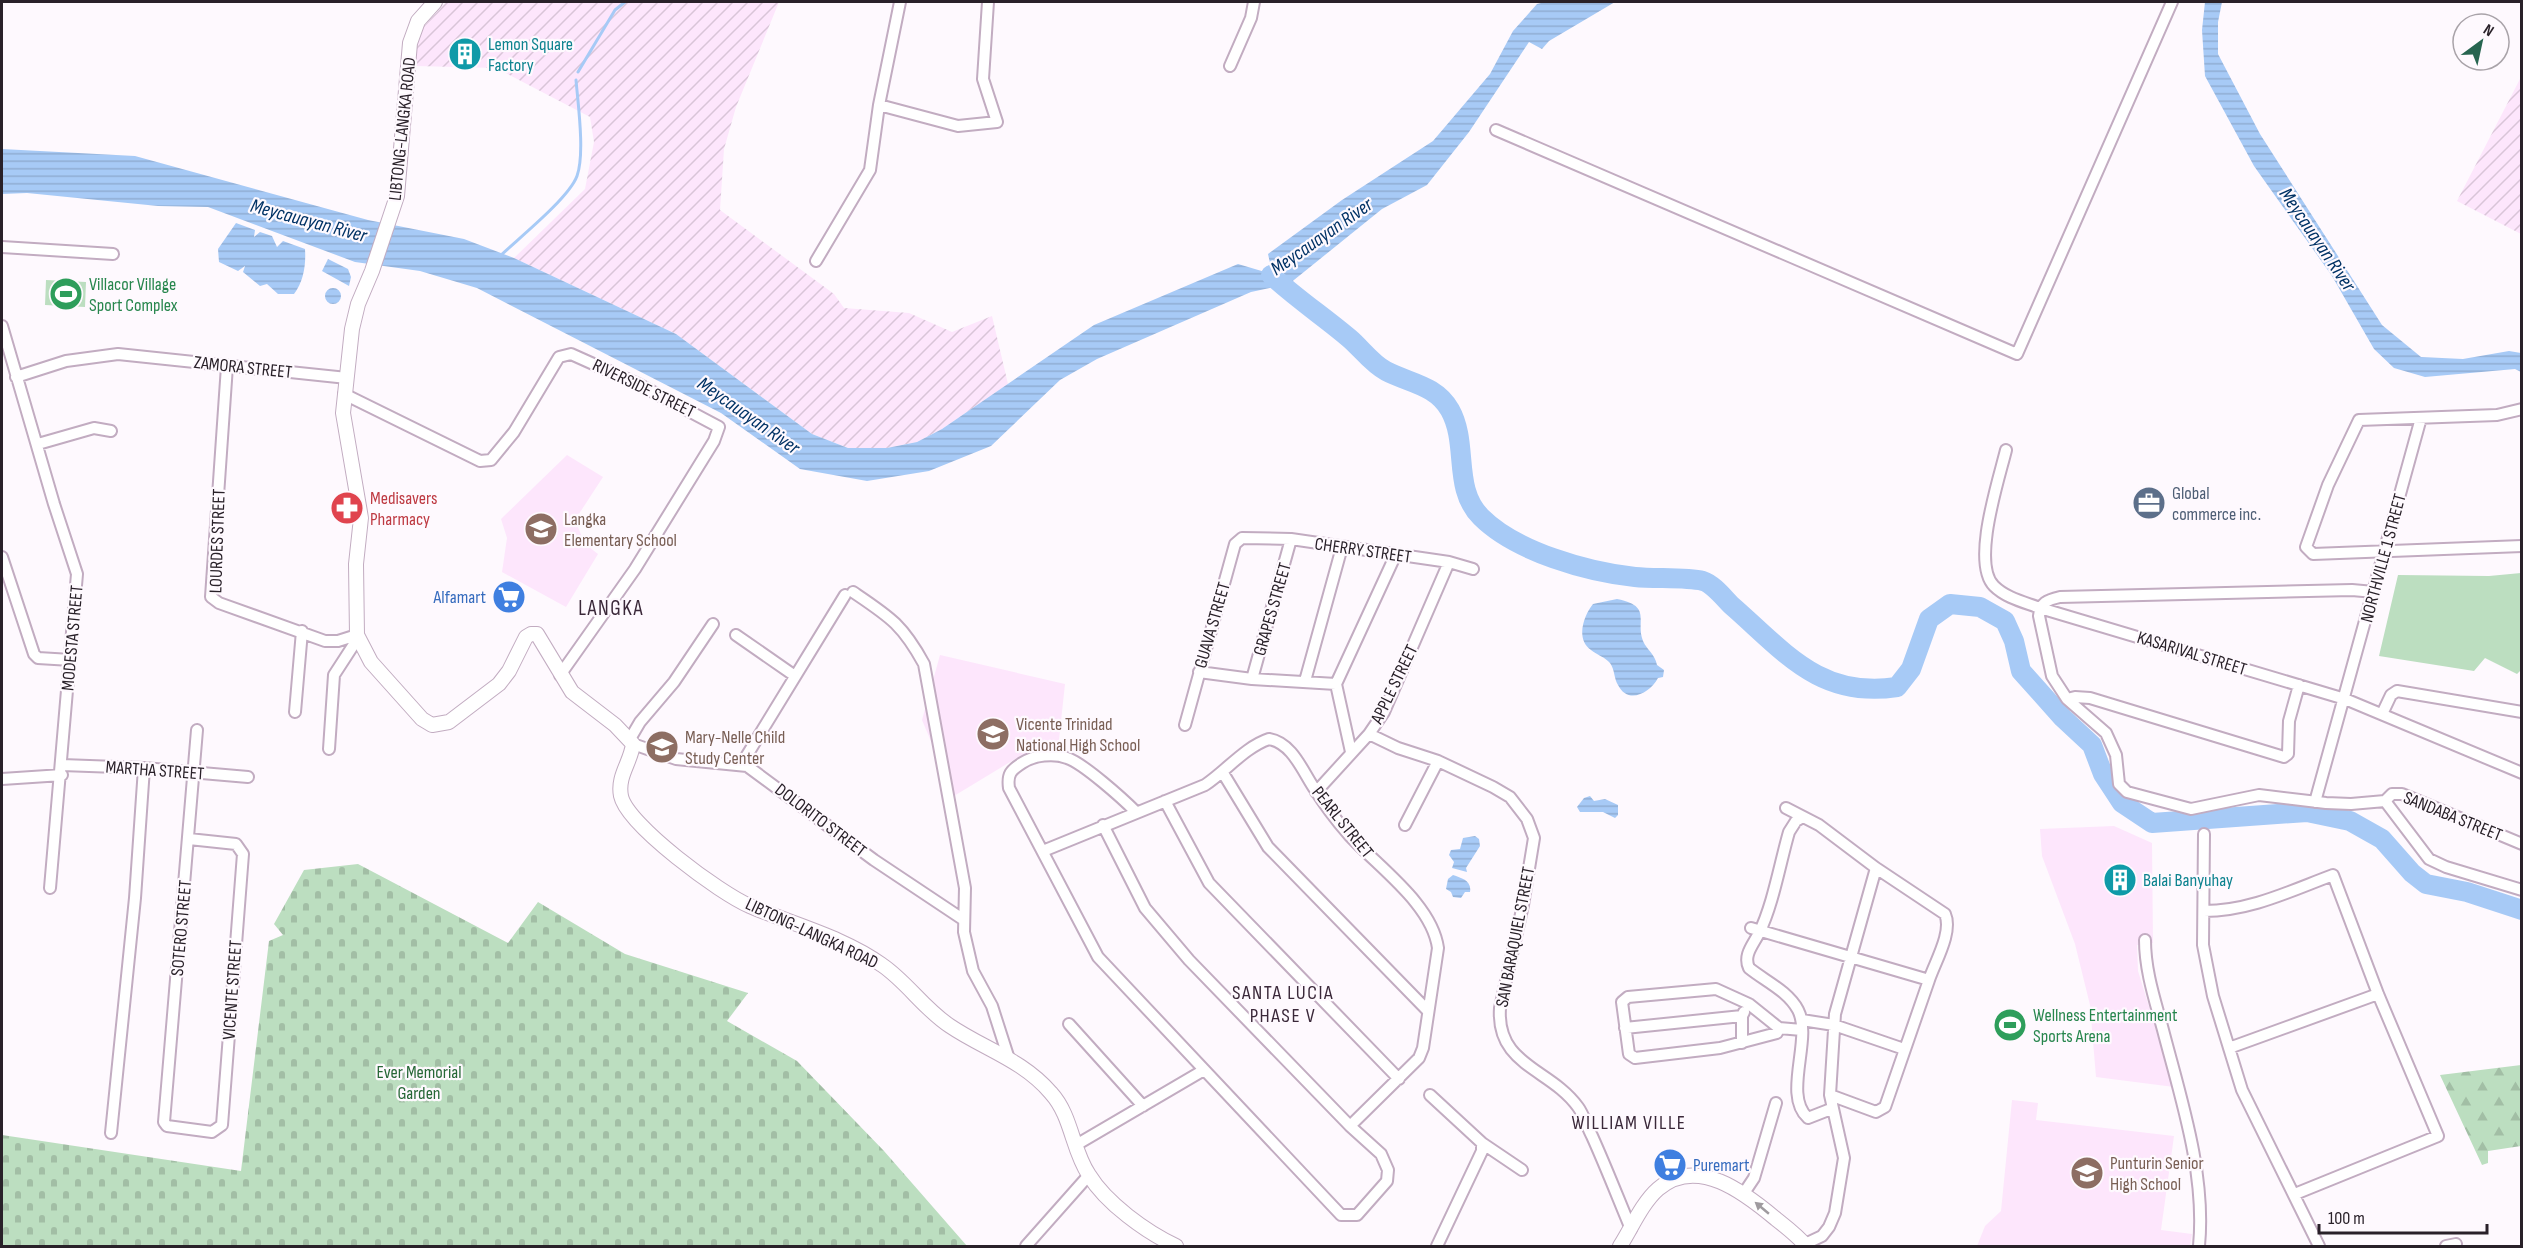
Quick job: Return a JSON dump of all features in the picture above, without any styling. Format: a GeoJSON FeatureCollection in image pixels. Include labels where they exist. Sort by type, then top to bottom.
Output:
{"type":"FeatureCollection","features":[{"type":"Feature","properties":{"kind":"main road","name":"LIBTONG-LANGKA ROAD"},"geometry":{"type":"LineString","coordinates":[[435,2],[418,21],[410,43],[398,190],[391,217],[358,304],[352,329],[344,394],[343,413],[361,518],[356,564],[358,637],[371,662],[422,719],[432,725],[448,722],[499,684],[509,670],[523,641],[531,634],[541,638],[560,675],[572,692],[631,742],[620,782],[620,793],[624,807],[646,830],[700,874],[748,905],[804,925],[879,963],[897,975],[950,1026],[1008,1056],[1041,1081],[1064,1112],[1089,1175],[1119,1208],[1159,1238],[1176,1246]]}},
{"type":"Feature","properties":{"kind":"main road"},"geometry":{"type":"LineString","coordinates":[[1620,1246],[1658,1189],[1676,1179],[1700,1176],[1723,1181],[1744,1193],[1805,1245]]}},
{"type":"Feature","properties":{"kind":"street"},"geometry":{"type":"LineString","coordinates":[[816,261],[870,170],[879,105],[900,2]]}},
{"type":"Feature","properties":{"kind":"street"},"geometry":{"type":"LineString","coordinates":[[879,105],[958,126],[997,122],[983,79],[988,2]]}},
{"type":"Feature","properties":{"kind":"street"},"geometry":{"type":"LineString","coordinates":[[1230,66],[1251,18],[1254,2]]}},
{"type":"Feature","properties":{"kind":"street"},"geometry":{"type":"LineString","coordinates":[[1496,130],[2017,354],[2172,2]]}},
{"type":"Feature","properties":{"kind":"street"},"geometry":{"type":"LineString","coordinates":[[2,247],[113,254]]}},
{"type":"Feature","properties":{"kind":"street","name":"MODESTA STREET"},"geometry":{"type":"LineString","coordinates":[[2,326],[77,574],[62,770],[50,888]]}},
{"type":"Feature","properties":{"kind":"street","name":"ZAMORA STREET"},"geometry":{"type":"LineString","coordinates":[[16,377],[66,361],[118,354],[347,378]]}},
{"type":"Feature","properties":{"kind":"street","name":"RIVERSIDE STREET"},"geometry":{"type":"LineString","coordinates":[[344,394],[480,461],[491,460],[514,432],[559,357],[571,354],[649,389],[719,427],[714,441],[635,569],[560,675]]}},
{"type":"Feature","properties":{"kind":"street","name":"LOURDES STREET"},"geometry":{"type":"LineString","coordinates":[[227,366],[211,597],[219,603],[325,641],[358,637]]}},
{"type":"Feature","properties":{"kind":"street"},"geometry":{"type":"LineString","coordinates":[[2522,409],[2497,415],[2359,420],[2315,518],[2306,547],[2313,554],[2522,546]]}},
{"type":"Feature","properties":{"kind":"street","name":"NORTHVILLE 1 STREET"},"geometry":{"type":"LineString","coordinates":[[2315,802],[2421,418]]}},
{"type":"Feature","properties":{"kind":"street"},"geometry":{"type":"LineString","coordinates":[[38,444],[94,428],[111,431]]}},
{"type":"Feature","properties":{"kind":"street","name":"KASARIVAL STREET"},"geometry":{"type":"LineString","coordinates":[[2006,450],[1986,536],[1987,576],[1992,585],[2005,595],[2040,608],[2345,699],[2522,773]]}},
{"type":"Feature","properties":{"kind":"street","name":"CHERRY STREET"},"geometry":{"type":"LineString","coordinates":[[1252,537],[1292,539],[1449,562],[1473,569]]}},
{"type":"Feature","properties":{"kind":"street","name":"GUAVA STREET"},"geometry":{"type":"LineString","coordinates":[[1185,725],[1235,544],[1242,538],[1252,537]]}},
{"type":"Feature","properties":{"kind":"street","name":"GRAPES STREET"},"geometry":{"type":"LineString","coordinates":[[1252,680],[1292,539]]}},
{"type":"Feature","properties":{"kind":"street"},"geometry":{"type":"LineString","coordinates":[[1305,681],[1342,548]]}},
{"type":"Feature","properties":{"kind":"street"},"geometry":{"type":"LineString","coordinates":[[1351,752],[1336,684],[1395,554]]}},
{"type":"Feature","properties":{"kind":"street"},"geometry":{"type":"LineString","coordinates":[[2,557],[34,654],[38,658],[71,660]]}},
{"type":"Feature","properties":{"kind":"street","name":"APPLE STREET"},"geometry":{"type":"LineString","coordinates":[[1316,792],[1369,734],[1396,686],[1449,562]]}},
{"type":"Feature","properties":{"kind":"street"},"geometry":{"type":"LineString","coordinates":[[2040,608],[2051,599],[2074,596],[2352,590],[2374,592]]}},
{"type":"Feature","properties":{"kind":"street"},"geometry":{"type":"LineString","coordinates":[[741,765],[795,676],[849,594],[891,617],[908,635],[924,664],[965,888],[964,932],[973,971],[992,1006],[1008,1056]]}},
{"type":"Feature","properties":{"kind":"street","name":"SANDABA STREET"},"geometry":{"type":"LineString","coordinates":[[2040,608],[2040,627],[2047,664],[2059,689],[2067,699],[2106,733],[2116,754],[2119,784],[2127,792],[2191,809],[2259,795],[2351,804],[2385,801],[2392,794],[2402,794],[2522,844]]}},
{"type":"Feature","properties":{"kind":"street"},"geometry":{"type":"LineString","coordinates":[[631,742],[640,722],[674,682],[713,624]]}},
{"type":"Feature","properties":{"kind":"street"},"geometry":{"type":"LineString","coordinates":[[295,712],[302,632]]}},
{"type":"Feature","properties":{"kind":"street"},"geometry":{"type":"LineString","coordinates":[[736,635],[795,676]]}},
{"type":"Feature","properties":{"kind":"street"},"geometry":{"type":"LineString","coordinates":[[329,748],[334,675],[358,637]]}},
{"type":"Feature","properties":{"kind":"street"},"geometry":{"type":"LineString","coordinates":[[1199,672],[1252,680],[1336,684]]}},
{"type":"Feature","properties":{"kind":"street"},"geometry":{"type":"LineString","coordinates":[[2067,699],[2075,696],[2090,698],[2284,757],[2288,754],[2289,721],[2299,685]]}},
{"type":"Feature","properties":{"kind":"street"},"geometry":{"type":"LineString","coordinates":[[2382,714],[2391,695],[2397,691],[2522,712]]}},
{"type":"Feature","properties":{"kind":"street","name":"SOTERO STREET"},"geometry":{"type":"LineString","coordinates":[[165,1124],[197,730]]}},
{"type":"Feature","properties":{"kind":"street","name":"SAN BARAQUIEL STREET"},"geometry":{"type":"LineString","coordinates":[[1369,734],[1398,748],[1438,761],[1510,797],[1527,819],[1534,838],[1523,905],[1500,1008],[1499,1026],[1503,1040],[1516,1055],[1554,1082],[1578,1107],[1607,1168],[1631,1229]]}},
{"type":"Feature","properties":{"kind":"street","name":"PEARL STREET"},"geometry":{"type":"LineString","coordinates":[[1043,851],[1102,825],[1205,785],[1223,773],[1257,743],[1269,739],[1287,747],[1316,792],[1350,836],[1418,906],[1433,926],[1438,948],[1419,1058],[1350,1126]]}},
{"type":"Feature","properties":{"kind":"street","name":"DOLORITO STREET"},"geometry":{"type":"LineString","coordinates":[[631,742],[675,759],[747,766],[865,854],[964,920]]}},
{"type":"Feature","properties":{"kind":"street"},"geometry":{"type":"LineString","coordinates":[[1102,825],[1145,908],[1189,960],[1350,1126],[1381,1154],[1388,1170],[1387,1181],[1357,1215],[1341,1215],[1098,957],[1009,788],[1008,778],[1012,769],[1029,759],[1051,755],[1069,758],[1122,798],[1136,812]]}},
{"type":"Feature","properties":{"kind":"street"},"geometry":{"type":"LineString","coordinates":[[1405,825],[1438,761]]}},
{"type":"Feature","properties":{"kind":"street"},"geometry":{"type":"LineString","coordinates":[[111,1133],[135,898],[144,768]]}},
{"type":"Feature","properties":{"kind":"street","name":"MARTHA STREET"},"geometry":{"type":"LineString","coordinates":[[2,779],[62,770],[144,768],[248,777]]}},
{"type":"Feature","properties":{"kind":"street"},"geometry":{"type":"LineString","coordinates":[[1223,773],[1268,847],[1428,1011]]}},
{"type":"Feature","properties":{"kind":"street"},"geometry":{"type":"LineString","coordinates":[[1165,801],[1209,883],[1399,1079]]}},
{"type":"Feature","properties":{"kind":"street"},"geometry":{"type":"LineString","coordinates":[[2385,801],[2429,859],[2446,867],[2522,890]]}},
{"type":"Feature","properties":{"kind":"street"},"geometry":{"type":"LineString","coordinates":[[1786,808],[1819,825],[1876,868],[1945,914],[1947,918],[1944,939],[1885,1107],[1876,1112],[1830,1095]]}},
{"type":"Feature","properties":{"kind":"street"},"geometry":{"type":"LineString","coordinates":[[1803,816],[1790,832],[1747,956],[1747,963],[1749,968],[1790,999],[1802,1025],[1798,1101],[1808,1118],[1831,1109]]}},
{"type":"Feature","properties":{"kind":"street"},"geometry":{"type":"LineString","coordinates":[[2204,834],[2206,967],[2229,1048],[2250,1106],[2319,1246]]}},
{"type":"Feature","properties":{"kind":"street","name":"VICENTE STREET"},"geometry":{"type":"LineString","coordinates":[[165,1124],[212,1132],[222,1125],[243,854],[236,844],[189,839]]}},
{"type":"Feature","properties":{"kind":"street"},"geometry":{"type":"LineString","coordinates":[[1805,1245],[1822,1236],[1829,1227],[1834,1213],[1844,1158],[1831,1109],[1834,1025],[1876,868]]}},
{"type":"Feature","properties":{"kind":"street"},"geometry":{"type":"LineString","coordinates":[[2204,911],[2229,910],[2254,905],[2332,875],[2378,994],[2438,1136],[2295,1194]]}},
{"type":"Feature","properties":{"kind":"street"},"geometry":{"type":"LineString","coordinates":[[1756,929],[1929,980]]}},
{"type":"Feature","properties":{"kind":"street"},"geometry":{"type":"LineString","coordinates":[[2145,940],[2147,973],[2176,1080],[2198,1185],[2201,1228],[2199,1246]]}},
{"type":"Feature","properties":{"kind":"street"},"geometry":{"type":"LineString","coordinates":[[1779,1028],[1777,1033],[1742,1043],[1635,1058],[1629,1054],[1622,1002],[1628,997],[1716,989],[1749,1004],[1779,1028],[1834,1025],[1904,1049]]}},
{"type":"Feature","properties":{"kind":"street"},"geometry":{"type":"LineString","coordinates":[[2229,1048],[2378,994]]}},
{"type":"Feature","properties":{"kind":"street"},"geometry":{"type":"LineString","coordinates":[[1742,1043],[1742,1016],[1749,1004]]}},
{"type":"Feature","properties":{"kind":"street"},"geometry":{"type":"LineString","coordinates":[[1625,1028],[1742,1016]]}},
{"type":"Feature","properties":{"kind":"street"},"geometry":{"type":"LineString","coordinates":[[1069,1024],[1143,1106]]}},
{"type":"Feature","properties":{"kind":"street"},"geometry":{"type":"LineString","coordinates":[[1076,1145],[1204,1070]]}},
{"type":"Feature","properties":{"kind":"street"},"geometry":{"type":"LineString","coordinates":[[1430,1095],[1482,1143],[1522,1170]]}},
{"type":"Feature","properties":{"kind":"street"},"geometry":{"type":"LineString","coordinates":[[1744,1193],[1754,1179],[1776,1103]]}},
{"type":"Feature","properties":{"kind":"street"},"geometry":{"type":"LineString","coordinates":[[1437,1246],[1482,1151],[1482,1143]]}},
{"type":"Feature","properties":{"kind":"street"},"geometry":{"type":"LineString","coordinates":[[1026,1246],[1089,1175]]}},
{"type":"Feature","properties":{"kind":"shaded area"},"geometry":{"type":"Polygon","coordinates":[[[446,2],[779,2],[736,107],[724,149],[720,210],[834,294],[844,308],[909,313],[952,332],[992,316],[1008,384],[942,429],[917,442],[887,448],[848,448],[812,434],[676,334],[514,258],[585,189],[594,142],[590,117],[496,68],[416,66],[418,33],[446,2]]]}},
{"type":"Feature","properties":{"kind":"shaded area"},"geometry":{"type":"Polygon","coordinates":[[[2521,77],[2521,234],[2457,201],[2521,77]]]}},
{"type":"Feature","properties":{"kind":"shaded area","name":"Langka Elementary School"},"geometry":{"type":"Polygon","coordinates":[[[567,455],[603,477],[575,520],[585,544],[598,554],[566,607],[502,572],[507,538],[501,519],[567,455]]]}},
{"type":"Feature","properties":{"kind":"shaded area","name":"Vicente Trinidad National High School"},"geometry":{"type":"Polygon","coordinates":[[[940,655],[1065,684],[1058,749],[1020,756],[954,796],[922,720],[940,655]]]}},
{"type":"Feature","properties":{"kind":"shaded area"},"geometry":{"type":"Polygon","coordinates":[[[2114,826],[2152,843],[2153,943],[2137,945],[2138,971],[2174,1087],[2096,1077],[2090,1005],[2075,944],[2042,856],[2040,829],[2114,826]]]}},
{"type":"Feature","properties":{"kind":"shaded area","name":"Punturin Senior High School"},"geometry":{"type":"Polygon","coordinates":[[[2012,1100],[2038,1103],[2036,1120],[2174,1136],[2161,1230],[2192,1234],[2190,1246],[1977,1246],[1985,1226],[2001,1211],[2012,1100]]]}},
{"type":"Feature","properties":{"kind":"green space","name":"Villacor Village Sport Complex"},"geometry":{"type":"Polygon","coordinates":[[[46,280],[86,282],[85,307],[45,305],[46,280]]]}},
{"type":"Feature","properties":{"kind":"green space"},"geometry":{"type":"Polygon","coordinates":[[[2521,573],[2522,669],[2517,674],[2485,658],[2474,671],[2379,656],[2398,575],[2489,576],[2521,573]]]}},
{"type":"Feature","properties":{"kind":"green space","name":"Ever Memorial Garden"},"geometry":{"type":"Polygon","coordinates":[[[358,864],[508,943],[538,902],[625,954],[748,993],[727,1021],[797,1061],[884,1151],[967,1246],[2,1246],[2,1135],[241,1171],[269,941],[283,935],[274,924],[304,870],[358,864]]]}},
{"type":"Feature","properties":{"kind":"green space"},"geometry":{"type":"Polygon","coordinates":[[[2521,1065],[2521,1146],[2488,1151],[2488,1163],[2482,1165],[2440,1075],[2521,1065]]]}},
{"type":"Feature","properties":{"kind":"water","name":"Meycauayan River"},"geometry":{"type":"Polygon","coordinates":[[[1615,2],[1549,41],[1542,49],[1529,42],[1469,132],[1427,185],[1382,209],[1289,284],[1251,292],[1097,359],[1060,380],[991,446],[929,471],[867,481],[800,469],[721,413],[477,288],[420,271],[355,262],[208,207],[158,206],[27,193],[2,194],[2,149],[135,156],[368,220],[464,239],[514,258],[676,334],[812,434],[848,448],[887,448],[917,442],[942,429],[1094,325],[1238,264],[1265,272],[1270,263],[1268,254],[1342,200],[1433,141],[1490,74],[1513,31],[1537,4],[1615,2]]]}},
{"type":"Feature","properties":{"kind":"water","name":"Meycauayan River"},"geometry":{"type":"Polygon","coordinates":[[[2205,2],[2222,2],[2218,22],[2218,54],[2260,134],[2382,325],[2421,357],[2463,359],[2509,351],[2521,353],[2521,372],[2515,369],[2425,377],[2394,368],[2374,349],[2332,276],[2254,166],[2205,76],[2202,30],[2205,2]]]}},
{"type":"Feature","properties":{"kind":"water"},"geometry":{"type":"Polygon","coordinates":[[[236,223],[255,230],[254,237],[260,232],[272,236],[277,247],[283,241],[305,249],[304,272],[294,294],[278,294],[267,284],[260,286],[243,272],[245,266],[238,271],[219,262],[218,249],[236,223]]]}},
{"type":"Feature","properties":{"kind":"water"},"geometry":{"type":"Polygon","coordinates":[[[328,259],[348,269],[351,277],[349,286],[322,271],[328,259]]]}},
{"type":"Feature","properties":{"kind":"water"},"geometry":{"type":"Polygon","coordinates":[[[333,288],[339,290],[341,296],[339,302],[333,304],[327,302],[325,296],[327,290],[333,288]]]}},
{"type":"Feature","properties":{"kind":"water"},"geometry":{"type":"Polygon","coordinates":[[[1617,599],[1628,602],[1639,610],[1643,641],[1657,665],[1664,670],[1663,677],[1658,678],[1650,688],[1639,695],[1633,696],[1622,691],[1610,663],[1591,650],[1583,640],[1584,620],[1593,604],[1617,599]]]}},
{"type":"Feature","properties":{"kind":"water"},"geometry":{"type":"Polygon","coordinates":[[[1590,796],[1594,801],[1605,799],[1618,805],[1618,815],[1615,818],[1603,812],[1580,812],[1577,807],[1584,798],[1590,796]]]}},
{"type":"Feature","properties":{"kind":"water"},"geometry":{"type":"Polygon","coordinates":[[[1475,836],[1479,839],[1480,846],[1466,868],[1467,872],[1452,868],[1454,862],[1449,855],[1451,850],[1460,849],[1463,838],[1475,836]]]}},
{"type":"Feature","properties":{"kind":"water"},"geometry":{"type":"Polygon","coordinates":[[[1453,875],[1463,879],[1469,885],[1470,892],[1465,892],[1461,898],[1453,897],[1446,889],[1448,879],[1453,875]]]}},
{"type":"Feature","properties":{"kind":"waterway"},"geometry":{"type":"LineString","coordinates":[[578,72],[615,10],[625,2]]}},
{"type":"Feature","properties":{"kind":"waterway"},"geometry":{"type":"LineString","coordinates":[[500,256],[554,206],[577,176],[581,142],[576,80]]}},
{"type":"Feature","properties":{"kind":"waterway","name":"Meycauayan River"},"geometry":{"type":"LineString","coordinates":[[1271,275],[1349,338],[1381,368],[1430,390],[1444,402],[1456,423],[1463,479],[1472,505],[1481,517],[1513,540],[1554,558],[1596,570],[1635,577],[1703,581],[1714,588],[1786,654],[1805,668],[1846,686],[1870,689],[1897,687],[1911,669],[1929,619],[1950,604],[1980,607],[2005,621],[2014,641],[2021,671],[2063,718],[2092,745],[2103,774],[2122,803],[2152,823],[2307,812],[2350,821],[2382,839],[2412,873],[2426,884],[2467,892],[2522,910]]}},
{"type":"Feature","properties":{"kind":"place","name":"Lemon Square Factory"},"geometry":{"type":"Point","coordinates":[465,54]}},
{"type":"Feature","properties":{"kind":"place","name":"Villacor Village Sport Complex"},"geometry":{"type":"Point","coordinates":[66,294]}},
{"type":"Feature","properties":{"kind":"place","name":"Global commerce inc."},"geometry":{"type":"Point","coordinates":[2149,503]}},
{"type":"Feature","properties":{"kind":"place","name":"Medisavers Pharmacy"},"geometry":{"type":"Point","coordinates":[347,508]}},
{"type":"Feature","properties":{"kind":"place","name":"Langka Elementary School"},"geometry":{"type":"Point","coordinates":[541,529]}},
{"type":"Feature","properties":{"kind":"place","name":"Alfamart"},"geometry":{"type":"Point","coordinates":[509,597]}},
{"type":"Feature","properties":{"kind":"place","name":"Vicente Trinidad National High School"},"geometry":{"type":"Point","coordinates":[993,734]}},
{"type":"Feature","properties":{"kind":"place","name":"Mary-Nelle Child Study Center"},"geometry":{"type":"Point","coordinates":[662,747]}},
{"type":"Feature","properties":{"kind":"place","name":"Balai Banyuhay"},"geometry":{"type":"Point","coordinates":[2120,880]}},
{"type":"Feature","properties":{"kind":"place","name":"Wellness Entertainment Sports Arena"},"geometry":{"type":"Point","coordinates":[2010,1025]}},
{"type":"Feature","properties":{"kind":"place","name":"Puremart"},"geometry":{"type":"Point","coordinates":[1670,1165]}},
{"type":"Feature","properties":{"kind":"place","name":"Punturin Senior High School"},"geometry":{"type":"Point","coordinates":[2087,1173]}},
{"type":"Feature","properties":{"kind":"district","name":"LANGKA"},"geometry":{"type":"Point","coordinates":[611,608]}},
{"type":"Feature","properties":{"kind":"district","name":"SANTA LUCIA PHASE V"},"geometry":{"type":"Point","coordinates":[1283,1004]}},
{"type":"Feature","properties":{"kind":"district","name":"WILLIAM VILLE"},"geometry":{"type":"Point","coordinates":[1629,1122]}}]}
